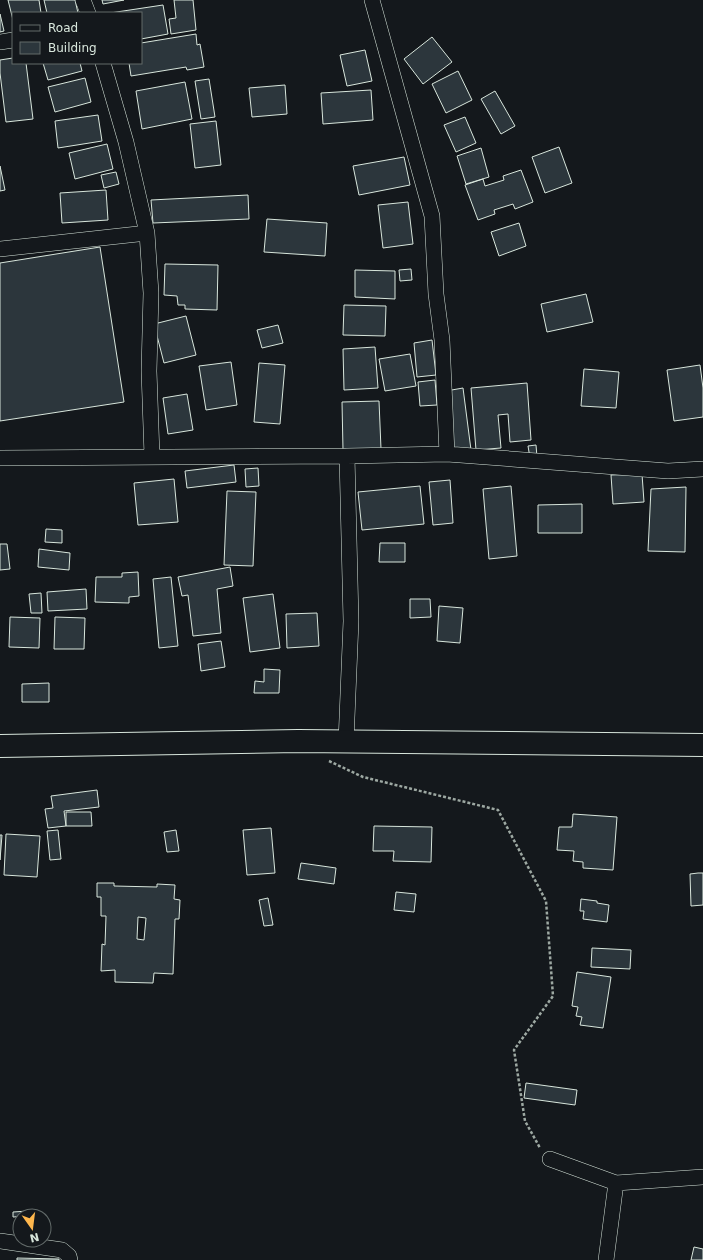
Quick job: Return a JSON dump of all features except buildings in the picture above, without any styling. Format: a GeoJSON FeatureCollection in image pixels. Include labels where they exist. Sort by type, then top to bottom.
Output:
{"type":"FeatureCollection","features":[{"type":"Feature","properties":{"kind":"main road"},"geometry":{"type":"LineString","coordinates":[[0,746],[298,741],[703,745]]}},
{"type":"Feature","properties":{"kind":"street"},"geometry":{"type":"LineString","coordinates":[[83,0],[88,12]]}},
{"type":"Feature","properties":{"kind":"street"},"geometry":{"type":"LineString","coordinates":[[372,0],[432,216],[436,294],[442,340],[447,454]]}},
{"type":"Feature","properties":{"kind":"street"},"geometry":{"type":"LineString","coordinates":[[0,42],[12,40]]}},
{"type":"Feature","properties":{"kind":"street"},"geometry":{"type":"LineString","coordinates":[[103,64],[126,142],[147,233],[151,293],[149,371],[152,456]]}},
{"type":"Feature","properties":{"kind":"street"},"geometry":{"type":"LineString","coordinates":[[0,249],[147,233]]}},
{"type":"Feature","properties":{"kind":"street"},"geometry":{"type":"LineString","coordinates":[[0,458],[447,454],[668,472],[703,469]]}},
{"type":"Feature","properties":{"kind":"street"},"geometry":{"type":"LineString","coordinates":[[346,742],[351,621],[347,456]]}},
{"type":"Feature","properties":{"kind":"street"},"geometry":{"type":"LineString","coordinates":[[550,1159],[616,1183],[703,1177]]}},
{"type":"Feature","properties":{"kind":"street"},"geometry":{"type":"LineString","coordinates":[[606,1260],[616,1183]]}},
{"type":"Feature","properties":{"kind":"street"},"geometry":{"type":"LineString","coordinates":[[0,1241],[62,1250],[69,1256],[70,1260]]}},
{"type":"Feature","properties":{"kind":"path"},"geometry":{"type":"LineString","coordinates":[[325,759],[363,777],[498,810],[546,901],[553,996],[514,1050],[525,1122],[543,1153],[550,1159]]}}]}
